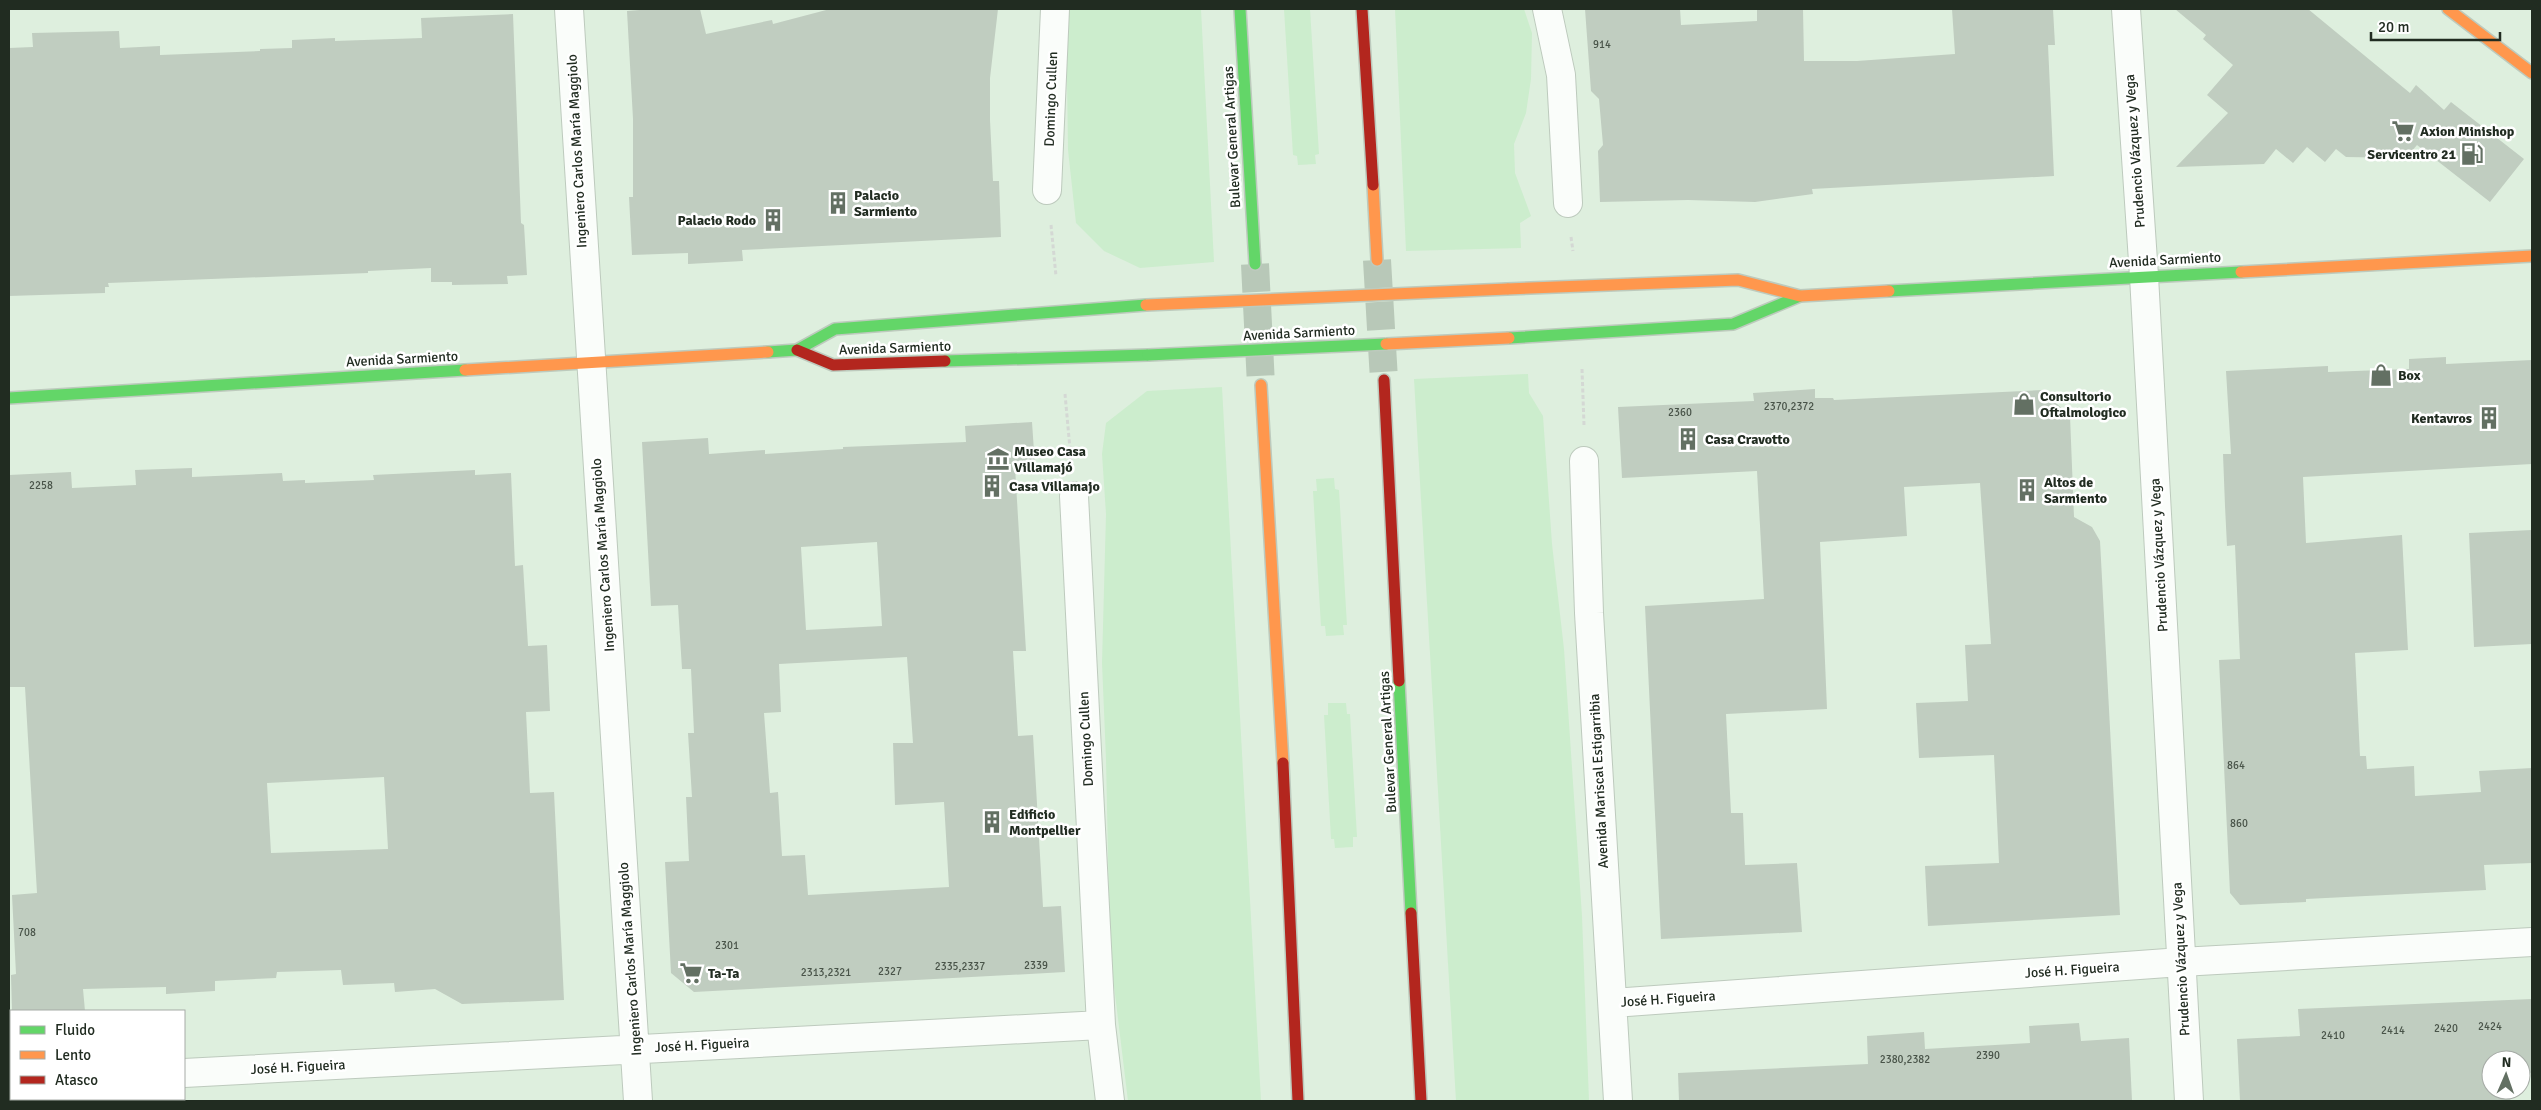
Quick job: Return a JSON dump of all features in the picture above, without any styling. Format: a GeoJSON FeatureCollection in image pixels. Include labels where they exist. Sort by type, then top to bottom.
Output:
{"type":"FeatureCollection","features":[{"type":"Feature","properties":{"kind":"street","name":"Ingeniero Carlos María Maggiolo"},"geometry":{"type":"LineString","coordinates":[[569,9],[638,1101]]}},
{"type":"Feature","properties":{"kind":"street","name":"Domingo Cullen"},"geometry":{"type":"LineString","coordinates":[[1048,190],[1054,9]]}},
{"type":"Feature","properties":{"kind":"street","name":"Bulevar General Artigas"},"geometry":{"type":"LineString","coordinates":[[1240,9],[1255,264]]}},
{"type":"Feature","properties":{"kind":"street"},"geometry":{"type":"LineString","coordinates":[[1362,9],[1377,260]]}},
{"type":"Feature","properties":{"kind":"street"},"geometry":{"type":"LineString","coordinates":[[1547,9],[1562,75],[1568,203]]}},
{"type":"Feature","properties":{"kind":"street","name":"Prudencio Vázquez y Vega"},"geometry":{"type":"LineString","coordinates":[[2126,9],[2144,276],[2189,1101]]}},
{"type":"Feature","properties":{"kind":"street"},"geometry":{"type":"LineString","coordinates":[[2448,9],[2532,73]]}},
{"type":"Feature","properties":{"kind":"street","name":"Avenida Sarmiento"},"geometry":{"type":"LineString","coordinates":[[9,398],[797,350],[835,329],[1146,305],[1738,280],[1800,296],[2532,256]]}},
{"type":"Feature","properties":{"kind":"street","name":"Avenida Sarmiento"},"geometry":{"type":"LineString","coordinates":[[797,350],[833,365],[1148,355],[1509,338],[1733,324],[1800,296]]}},
{"type":"Feature","properties":{"kind":"street","name":"Bulevar General Artigas"},"geometry":{"type":"LineString","coordinates":[[1384,380],[1421,1101]]}},
{"type":"Feature","properties":{"kind":"street"},"geometry":{"type":"LineString","coordinates":[[1261,385],[1283,768],[1298,1101]]}},
{"type":"Feature","properties":{"kind":"street","name":"Avenida Mariscal Estigarribia"},"geometry":{"type":"LineString","coordinates":[[1584,461],[1589,613],[1618,1101]]}},
{"type":"Feature","properties":{"kind":"street","name":"Domingo Cullen"},"geometry":{"type":"LineString","coordinates":[[1074,496],[1101,1025],[1110,1101]]}},
{"type":"Feature","properties":{"kind":"street","name":"José H. Figueira"},"geometry":{"type":"LineString","coordinates":[[1612,1003],[2181,962],[2532,942]]}},
{"type":"Feature","properties":{"kind":"street","name":"José H. Figueira"},"geometry":{"type":"LineString","coordinates":[[185,1073],[1101,1025]]}},
{"type":"Feature","properties":{"kind":"green space"},"geometry":{"type":"Polygon","coordinates":[[[1066,9],[1201,9],[1214,262],[1140,268],[1104,251],[1076,223],[1068,150],[1066,9]]]}},
{"type":"Feature","properties":{"kind":"green space"},"geometry":{"type":"Polygon","coordinates":[[[1284,9],[1310,9],[1319,154],[1315,155],[1316,164],[1298,165],[1297,156],[1293,155],[1284,9]]]}},
{"type":"Feature","properties":{"kind":"green space"},"geometry":{"type":"Polygon","coordinates":[[[1395,9],[1524,9],[1532,33],[1531,79],[1526,113],[1514,144],[1515,173],[1531,216],[1520,223],[1521,248],[1406,251],[1395,9]]]}},
{"type":"Feature","properties":{"kind":"green space"},"geometry":{"type":"Polygon","coordinates":[[[1528,374],[1529,393],[1543,416],[1552,544],[1564,649],[1582,916],[1589,1101],[1456,1101],[1414,379],[1528,374]]]}},
{"type":"Feature","properties":{"kind":"green space"},"geometry":{"type":"Polygon","coordinates":[[[1222,387],[1261,1101],[1128,1101],[1110,953],[1102,663],[1106,514],[1102,454],[1106,423],[1147,391],[1222,387]]]}},
{"type":"Feature","properties":{"kind":"green space"},"geometry":{"type":"Polygon","coordinates":[[[1334,478],[1335,489],[1339,490],[1347,625],[1343,625],[1344,635],[1326,636],[1325,626],[1321,626],[1313,491],[1317,491],[1316,479],[1334,478]]]}},
{"type":"Feature","properties":{"kind":"green space"},"geometry":{"type":"Polygon","coordinates":[[[1328,703],[1346,703],[1347,714],[1350,714],[1357,837],[1353,837],[1353,847],[1335,848],[1334,839],[1331,839],[1324,715],[1328,715],[1328,703]]]}},
{"type":"Feature","properties":{"kind":"building"},"geometry":{"type":"Polygon","coordinates":[[[700,9],[706,34],[772,20],[773,24],[830,9],[998,9],[990,78],[990,120],[993,181],[999,181],[1001,237],[742,250],[743,261],[688,264],[688,253],[632,255],[629,197],[633,197],[633,119],[627,11],[700,9]]]}},
{"type":"Feature","properties":{"kind":"building"},"geometry":{"type":"Polygon","coordinates":[[[1585,9],[1680,9],[1681,25],[1757,21],[1757,9],[1803,9],[1804,61],[1857,61],[1955,54],[1952,9],[2053,9],[2055,45],[2048,45],[2054,176],[1812,189],[1813,194],[1755,202],[1688,200],[1600,202],[1598,151],[1603,145],[1599,99],[1591,91],[1585,9]]]}},
{"type":"Feature","properties":{"kind":"building"},"geometry":{"type":"Polygon","coordinates":[[[2175,9],[2308,9],[2410,93],[2416,85],[2444,110],[2451,102],[2524,159],[2490,202],[2417,145],[2406,158],[2346,157],[2336,149],[2325,162],[2307,147],[2293,163],[2276,149],[2264,164],[2176,167],[2228,113],[2207,95],[2233,65],[2203,39],[2206,35],[2175,9]]]}},
{"type":"Feature","properties":{"kind":"building"},"geometry":{"type":"Polygon","coordinates":[[[513,14],[521,223],[524,225],[527,275],[507,276],[508,284],[452,285],[452,282],[431,282],[431,268],[368,271],[368,273],[108,283],[109,287],[105,287],[105,293],[9,296],[9,48],[33,47],[32,33],[119,31],[120,48],[160,46],[160,55],[292,48],[292,40],[335,38],[335,41],[422,38],[421,18],[513,14]]]}},
{"type":"Feature","properties":{"kind":"building"},"geometry":{"type":"Polygon","coordinates":[[[2446,357],[2446,364],[2532,360],[2532,464],[2303,477],[2306,543],[2402,535],[2408,650],[2355,653],[2360,756],[2366,756],[2367,769],[2414,766],[2415,796],[2481,792],[2479,771],[2532,768],[2532,863],[2484,865],[2486,890],[2306,899],[2306,902],[2240,905],[2230,893],[2219,660],[2240,659],[2235,545],[2227,546],[2225,506],[2223,454],[2231,454],[2226,371],[2328,366],[2328,372],[2409,369],[2409,359],[2446,357]]]}},
{"type":"Feature","properties":{"kind":"building"},"geometry":{"type":"Polygon","coordinates":[[[1815,389],[1815,398],[1833,398],[1834,400],[2042,390],[2070,416],[2074,517],[2092,527],[2100,541],[2120,915],[1928,926],[1925,866],[1999,863],[1994,755],[1919,758],[1916,703],[1968,701],[1965,645],[1991,644],[1980,483],[1904,487],[1907,536],[1820,542],[1827,709],[1726,714],[1731,813],[1743,813],[1745,865],[1797,863],[1802,932],[1661,939],[1645,606],[1764,599],[1757,471],[1622,478],[1618,407],[1754,401],[1753,393],[1815,389]]]}},
{"type":"Feature","properties":{"kind":"building"},"geometry":{"type":"Polygon","coordinates":[[[1032,422],[1035,466],[1015,467],[1026,651],[1013,651],[1018,736],[1033,735],[1043,907],[1061,906],[1065,972],[694,992],[671,973],[665,862],[689,861],[686,797],[692,797],[688,733],[694,733],[691,669],[682,669],[678,605],[651,606],[642,442],[708,438],[709,454],[765,450],[765,454],[843,449],[843,447],[966,442],[965,426],[1032,422]],[[877,542],[801,547],[806,630],[882,626],[877,542]],[[907,657],[779,664],[781,712],[764,713],[770,793],[778,792],[782,856],[805,855],[808,895],[949,887],[944,802],[895,805],[893,743],[913,743],[907,657]]]}},
{"type":"Feature","properties":{"kind":"building"},"geometry":{"type":"Polygon","coordinates":[[[192,468],[192,477],[282,473],[283,481],[305,480],[305,483],[374,480],[373,475],[475,470],[475,475],[511,473],[515,566],[523,565],[528,646],[547,645],[550,711],[526,712],[530,793],[554,792],[564,1000],[462,1004],[435,989],[395,992],[394,983],[343,985],[341,970],[277,972],[276,978],[215,981],[215,991],[166,994],[166,987],[83,989],[85,1010],[12,1010],[11,975],[16,974],[12,895],[37,893],[25,687],[9,687],[9,475],[71,472],[72,488],[136,485],[135,470],[192,468]],[[384,777],[267,783],[271,853],[388,849],[384,777]]]}},
{"type":"Feature","properties":{"kind":"building"},"geometry":{"type":"Polygon","coordinates":[[[2532,530],[2532,644],[2474,647],[2469,533],[2532,530]]]}},
{"type":"Feature","properties":{"kind":"building"},"geometry":{"type":"Polygon","coordinates":[[[2532,999],[2532,1071],[2531,1072],[2531,1050],[2481,1050],[2481,1100],[2509,1101],[2240,1101],[2237,1039],[2300,1036],[2298,1009],[2532,999]]]}},
{"type":"Feature","properties":{"kind":"building"},"geometry":{"type":"Polygon","coordinates":[[[2079,1023],[2081,1041],[2129,1038],[2132,1101],[1679,1101],[1678,1073],[1868,1064],[1867,1036],[1924,1032],[1925,1049],[2030,1043],[2029,1026],[2079,1023]]]}},
{"type":"Feature","properties":{"kind":"tunnel"},"geometry":{"type":"LineString","coordinates":[[1377,260],[1384,380]]}},
{"type":"Feature","properties":{"kind":"tunnel"},"geometry":{"type":"LineString","coordinates":[[1255,264],[1261,385]]}},
{"type":"Feature","properties":{"kind":"traffic: fast"},"geometry":{"type":"LineString","coordinates":[[1240,9],[1255,264]]}},
{"type":"Feature","properties":{"kind":"traffic: fast"},"geometry":{"type":"LineString","coordinates":[[1889,291],[2241,272]]}},
{"type":"Feature","properties":{"kind":"traffic: fast"},"geometry":{"type":"LineString","coordinates":[[1509,338],[1733,324],[1800,296]]}},
{"type":"Feature","properties":{"kind":"traffic: fast"},"geometry":{"type":"LineString","coordinates":[[768,352],[797,350],[835,329],[1146,305]]}},
{"type":"Feature","properties":{"kind":"traffic: fast"},"geometry":{"type":"LineString","coordinates":[[1148,355],[1386,344]]}},
{"type":"Feature","properties":{"kind":"traffic: fast"},"geometry":{"type":"LineString","coordinates":[[945,361],[1148,355]]}},
{"type":"Feature","properties":{"kind":"traffic: fast"},"geometry":{"type":"LineString","coordinates":[[9,398],[465,370]]}},
{"type":"Feature","properties":{"kind":"traffic: fast"},"geometry":{"type":"LineString","coordinates":[[1399,681],[1411,913]]}},
{"type":"Feature","properties":{"kind":"traffic: slow"},"geometry":{"type":"LineString","coordinates":[[2448,9],[2532,73]]}},
{"type":"Feature","properties":{"kind":"traffic: slow"},"geometry":{"type":"LineString","coordinates":[[1373,185],[1377,260]]}},
{"type":"Feature","properties":{"kind":"traffic: slow"},"geometry":{"type":"LineString","coordinates":[[2241,272],[2532,256]]}},
{"type":"Feature","properties":{"kind":"traffic: slow"},"geometry":{"type":"LineString","coordinates":[[1507,289],[1738,280],[1800,296],[1889,291]]}},
{"type":"Feature","properties":{"kind":"traffic: slow"},"geometry":{"type":"LineString","coordinates":[[1146,305],[1507,289]]}},
{"type":"Feature","properties":{"kind":"traffic: slow"},"geometry":{"type":"LineString","coordinates":[[1386,344],[1509,338]]}},
{"type":"Feature","properties":{"kind":"traffic: slow"},"geometry":{"type":"LineString","coordinates":[[465,370],[768,352]]}},
{"type":"Feature","properties":{"kind":"traffic: slow"},"geometry":{"type":"LineString","coordinates":[[1261,385],[1283,763]]}},
{"type":"Feature","properties":{"kind":"traffic: jam"},"geometry":{"type":"LineString","coordinates":[[1362,9],[1373,185]]}},
{"type":"Feature","properties":{"kind":"traffic: jam"},"geometry":{"type":"LineString","coordinates":[[797,350],[833,365],[945,361]]}},
{"type":"Feature","properties":{"kind":"traffic: jam"},"geometry":{"type":"LineString","coordinates":[[1384,380],[1399,681]]}},
{"type":"Feature","properties":{"kind":"traffic: jam"},"geometry":{"type":"LineString","coordinates":[[1283,763],[1298,1101]]}},
{"type":"Feature","properties":{"kind":"traffic: jam"},"geometry":{"type":"LineString","coordinates":[[1411,913],[1421,1101]]}},
{"type":"Feature","properties":{"kind":"place","name":"Axion Minishop"},"geometry":{"type":"Point","coordinates":[2403,131]}},
{"type":"Feature","properties":{"kind":"place","name":"Servicentro 21"},"geometry":{"type":"Point","coordinates":[2472,154]}},
{"type":"Feature","properties":{"kind":"place","name":"Palacio Sarmiento"},"geometry":{"type":"Point","coordinates":[838,203]}},
{"type":"Feature","properties":{"kind":"place","name":"Palacio Rodo"},"geometry":{"type":"Point","coordinates":[773,220]}},
{"type":"Feature","properties":{"kind":"place","name":"Box"},"geometry":{"type":"Point","coordinates":[2381,375]}},
{"type":"Feature","properties":{"kind":"place","name":"Consultorio Oftalmologico"},"geometry":{"type":"Point","coordinates":[2024,404]}},
{"type":"Feature","properties":{"kind":"place","name":"Kentavros"},"geometry":{"type":"Point","coordinates":[2489,418]}},
{"type":"Feature","properties":{"kind":"place","name":"Casa Cravotto"},"geometry":{"type":"Point","coordinates":[1688,439]}},
{"type":"Feature","properties":{"kind":"place","name":"Museo Casa Villamajó"},"geometry":{"type":"Point","coordinates":[998,459]}},
{"type":"Feature","properties":{"kind":"place","name":"Casa Villamajo"},"geometry":{"type":"Point","coordinates":[992,486]}},
{"type":"Feature","properties":{"kind":"place","name":"Altos de Sarmiento"},"geometry":{"type":"Point","coordinates":[2027,490]}},
{"type":"Feature","properties":{"kind":"place","name":"Edificio Montpellier"},"geometry":{"type":"Point","coordinates":[992,822]}},
{"type":"Feature","properties":{"kind":"place","name":"Ta-Ta"},"geometry":{"type":"Point","coordinates":[691,973]}}]}
